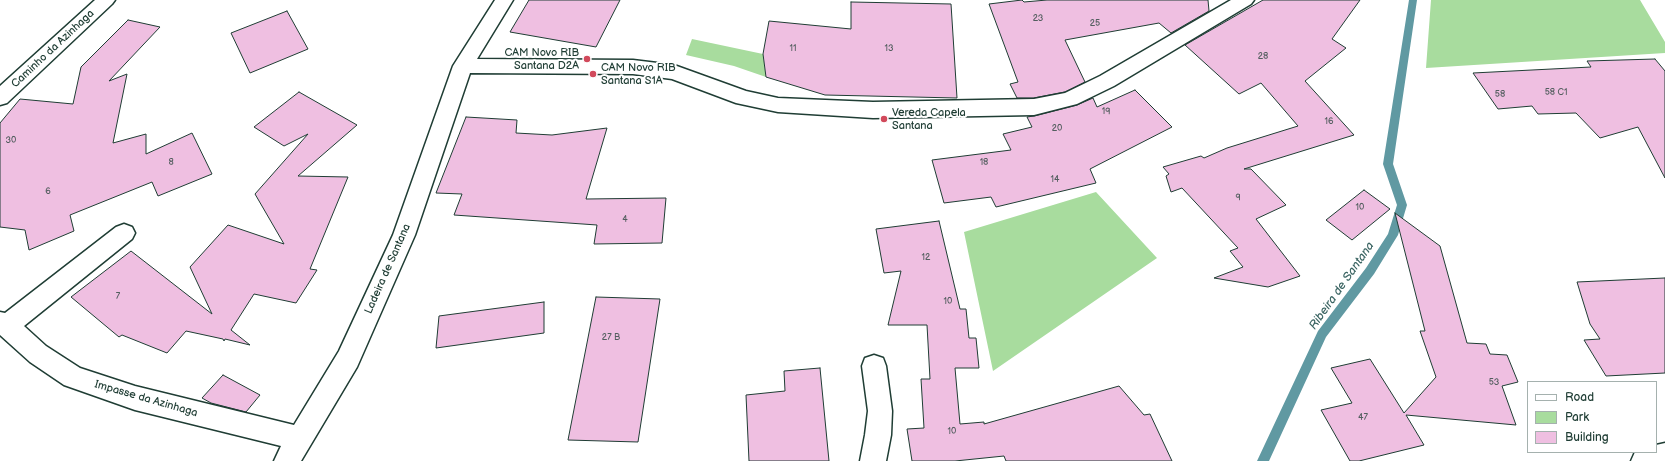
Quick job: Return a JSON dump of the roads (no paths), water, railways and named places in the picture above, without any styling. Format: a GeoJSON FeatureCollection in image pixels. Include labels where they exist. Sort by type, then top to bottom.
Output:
{"type":"FeatureCollection","features":[{"type":"Feature","properties":{"kind":"street","name":"Caminho da Azinhaga"},"geometry":{"type":"LineString","coordinates":[[0,98],[106,0]]}},
{"type":"Feature","properties":{"kind":"street","name":"Ladeira de Santana"},"geometry":{"type":"LineString","coordinates":[[287,461],[348,359],[404,236],[463,66],[504,0]]}},
{"type":"Feature","properties":{"kind":"street"},"geometry":{"type":"LineString","coordinates":[[463,66],[633,67],[674,72],[742,98],[778,105],[873,110],[1034,107],[1070,99],[1107,81],[1245,0]]}},
{"type":"Feature","properties":{"kind":"street","name":"Impasse da Azinhaga"},"geometry":{"type":"LineString","coordinates":[[124,233],[4,324],[38,354],[73,377],[135,398],[300,439]]}},
{"type":"Feature","properties":{"kind":"street"},"geometry":{"type":"LineString","coordinates":[[872,461],[878,435],[880,411],[874,366]]}},
{"type":"Feature","properties":{"kind":"street"},"geometry":{"type":"LineString","coordinates":[[1644,461],[1665,456]]}},
{"type":"Feature","properties":{"kind":"waterway","name":"Ribeira de Santana"},"geometry":{"type":"LineString","coordinates":[[1263,461],[1322,334],[1370,271],[1393,235],[1402,205],[1388,164],[1413,0]]}},
{"type":"Feature","properties":{"kind":"place","name":"CAM Novo RIB Santana D2A"},"geometry":{"type":"Point","coordinates":[587,59]}},
{"type":"Feature","properties":{"kind":"place","name":"CAM Novo RIB Santana S1A"},"geometry":{"type":"Point","coordinates":[593,74]}},
{"type":"Feature","properties":{"kind":"place","name":"Vereda Capela Santana"},"geometry":{"type":"Point","coordinates":[884,119]}}]}
